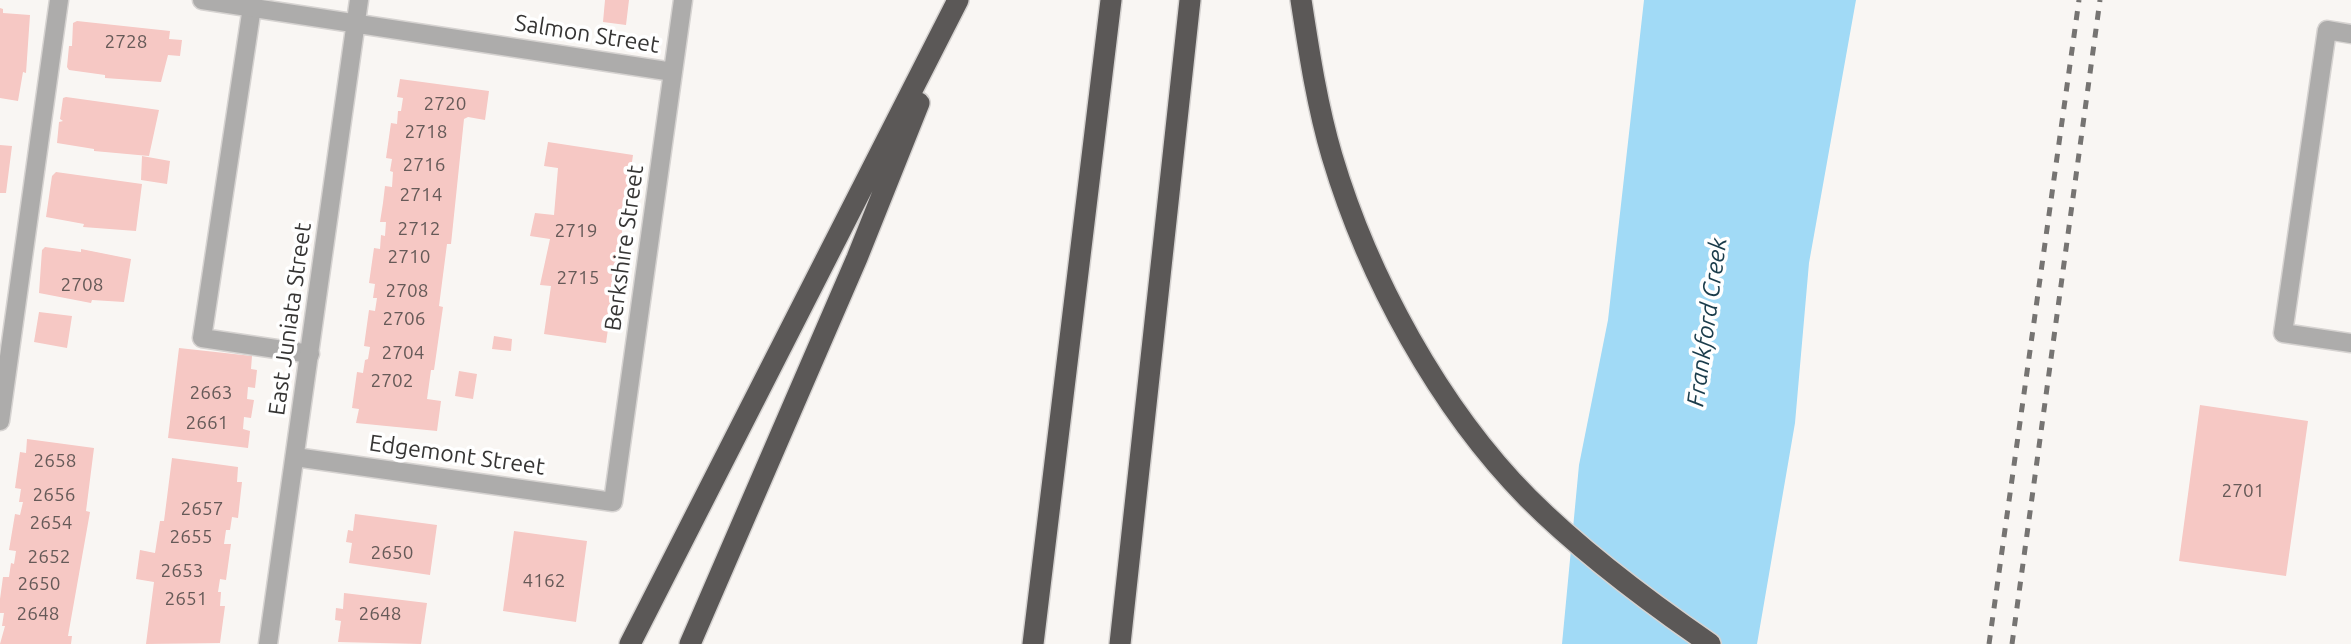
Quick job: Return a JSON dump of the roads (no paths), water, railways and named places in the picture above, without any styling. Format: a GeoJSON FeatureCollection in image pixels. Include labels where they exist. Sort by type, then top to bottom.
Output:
{"type":"FeatureCollection","features":[{"type":"Feature","properties":{"kind":"highway"},"geometry":{"type":"LineString","coordinates":[[630,644],[959,0]]}},
{"type":"Feature","properties":{"kind":"highway"},"geometry":{"type":"LineString","coordinates":[[690,644],[857,258],[959,0]]}},
{"type":"Feature","properties":{"kind":"highway"},"geometry":{"type":"LineString","coordinates":[[1032,644],[1111,0]]}},
{"type":"Feature","properties":{"kind":"highway"},"geometry":{"type":"LineString","coordinates":[[1120,644],[1190,0]]}},
{"type":"Feature","properties":{"kind":"highway"},"geometry":{"type":"LineString","coordinates":[[1301,0],[1311,67],[1332,156],[1360,234],[1393,306],[1432,373],[1476,436],[1527,497],[1599,562],[1710,644]]}},
{"type":"Feature","properties":{"kind":"street"},"geometry":{"type":"LineString","coordinates":[[0,421],[60,0]]}},
{"type":"Feature","properties":{"kind":"street","name":"Salmon Street"},"geometry":{"type":"LineString","coordinates":[[202,0],[673,72]]}},
{"type":"Feature","properties":{"kind":"street","name":"East Juniata Street"},"geometry":{"type":"LineString","coordinates":[[268,644],[359,0]]}},
{"type":"Feature","properties":{"kind":"street","name":"Berkshire Street"},"geometry":{"type":"LineString","coordinates":[[613,502],[684,0]]}},
{"type":"Feature","properties":{"kind":"street"},"geometry":{"type":"LineString","coordinates":[[252,7],[202,338],[310,354]]}},
{"type":"Feature","properties":{"kind":"street"},"geometry":{"type":"LineString","coordinates":[[2351,34],[2327,30],[2283,333],[2351,343]]}},
{"type":"Feature","properties":{"kind":"street","name":"Edgemont Street"},"geometry":{"type":"LineString","coordinates":[[295,457],[613,502]]}},
{"type":"Feature","properties":{"kind":"water","name":"Frankford Creek"},"geometry":{"type":"Polygon","coordinates":[[[1644,0],[1856,0],[1809,263],[1795,423],[1757,644],[1562,644],[1579,465],[1608,320],[1644,0]]]}},
{"type":"Feature","properties":{"kind":"railway"},"geometry":{"type":"LineString","coordinates":[[1989,644],[2079,0]]}},
{"type":"Feature","properties":{"kind":"railway"},"geometry":{"type":"LineString","coordinates":[[2012,644],[2100,0]]}}]}
